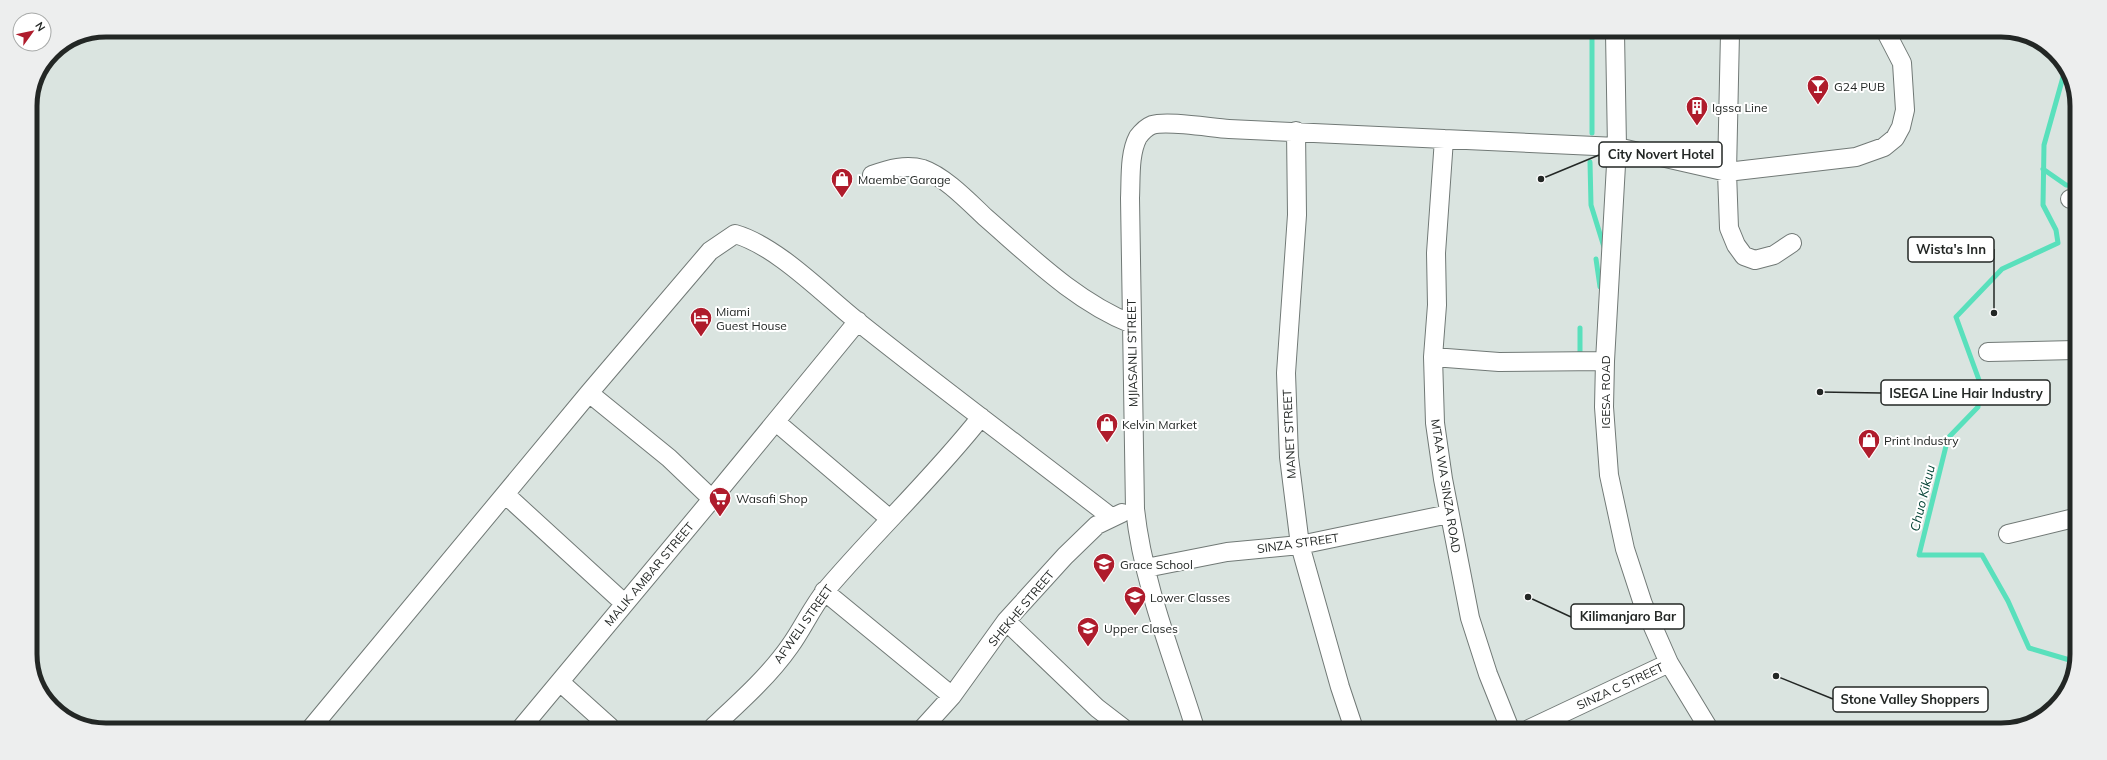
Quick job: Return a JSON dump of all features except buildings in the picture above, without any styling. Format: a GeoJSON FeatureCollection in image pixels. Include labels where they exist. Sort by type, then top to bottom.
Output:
{"type":"FeatureCollection","features":[{"type":"Feature","properties":{"kind":"street","name":"IGESA ROAD"},"geometry":{"type":"LineString","coordinates":[[1615,37],[1617,147],[1605,361],[1605,430],[1612,492],[1625,549],[1637,588],[1669,663],[1705,723]]}},
{"type":"Feature","properties":{"kind":"street"},"geometry":{"type":"LineString","coordinates":[[1730,37],[1727,172],[1729,228],[1736,246],[1744,256],[1755,260],[1764,258],[1792,243]]}},
{"type":"Feature","properties":{"kind":"street"},"geometry":{"type":"LineString","coordinates":[[1296,131],[1617,147],[1727,172],[1856,157],[1884,147],[1895,138],[1901,126],[1905,110],[1902,63],[1889,37]]}},
{"type":"Feature","properties":{"kind":"street","name":"MJIASANLI STREET"},"geometry":{"type":"LineString","coordinates":[[1193,723],[1146,568],[1138,535],[1135,509],[1130,198],[1132,164],[1138,137],[1153,125],[1167,124],[1229,129],[1296,131]]}},
{"type":"Feature","properties":{"kind":"street","name":"MANET STREET"},"geometry":{"type":"LineString","coordinates":[[1296,131],[1297,215],[1288,326],[1286,399],[1289,457],[1300,545],[1340,687],[1352,723]]}},
{"type":"Feature","properties":{"kind":"street","name":"MTAA WA SINZA ROAD"},"geometry":{"type":"LineString","coordinates":[[1444,139],[1438,214],[1437,305],[1433,357],[1435,422],[1449,514],[1470,618],[1488,674],[1508,723]]}},
{"type":"Feature","properties":{"kind":"street"},"geometry":{"type":"LineString","coordinates":[[872,175],[896,168],[910,166],[924,170],[942,181],[966,200],[1079,295],[1114,317],[1132,324]]}},
{"type":"Feature","properties":{"kind":"street"},"geometry":{"type":"LineString","coordinates":[[315,723],[506,495],[589,393],[710,251],[735,234],[762,245],[1111,517]]}},
{"type":"Feature","properties":{"kind":"street","name":"MALIK AMBAR STREET"},"geometry":{"type":"LineString","coordinates":[[525,723],[624,603],[712,500],[858,321]]}},
{"type":"Feature","properties":{"kind":"street"},"geometry":{"type":"LineString","coordinates":[[1988,352],[2070,350]]}},
{"type":"Feature","properties":{"kind":"street"},"geometry":{"type":"LineString","coordinates":[[1433,357],[1499,362],[1605,361]]}},
{"type":"Feature","properties":{"kind":"street"},"geometry":{"type":"LineString","coordinates":[[589,393],[658,448],[712,500]]}},
{"type":"Feature","properties":{"kind":"street","name":"AFWELI STREET"},"geometry":{"type":"LineString","coordinates":[[717,723],[766,674],[790,647],[824,591],[890,519],[936,472],[981,417]]}},
{"type":"Feature","properties":{"kind":"street"},"geometry":{"type":"LineString","coordinates":[[776,422],[890,519]]}},
{"type":"Feature","properties":{"kind":"street"},"geometry":{"type":"LineString","coordinates":[[506,495],[624,603]]}},
{"type":"Feature","properties":{"kind":"street","name":"SHEKHE STREET"},"geometry":{"type":"LineString","coordinates":[[928,723],[952,696],[1006,621],[1074,547],[1097,525],[1111,517],[1135,509]]}},
{"type":"Feature","properties":{"kind":"street","name":"SINZA STREET"},"geometry":{"type":"LineString","coordinates":[[1146,568],[1227,552],[1300,545],[1449,514]]}},
{"type":"Feature","properties":{"kind":"street"},"geometry":{"type":"LineString","coordinates":[[2008,534],[2070,519]]}},
{"type":"Feature","properties":{"kind":"street"},"geometry":{"type":"LineString","coordinates":[[824,591],[952,696]]}},
{"type":"Feature","properties":{"kind":"street"},"geometry":{"type":"LineString","coordinates":[[1006,621],[1097,708],[1116,723]]}},
{"type":"Feature","properties":{"kind":"street","name":"SINZA C STREET"},"geometry":{"type":"LineString","coordinates":[[1542,723],[1669,663]]}},
{"type":"Feature","properties":{"kind":"street"},"geometry":{"type":"LineString","coordinates":[[560,682],[606,723]]}},
{"type":"Feature","properties":{"kind":"waterway"},"geometry":{"type":"LineString","coordinates":[[1592,37],[1592,133]]}},
{"type":"Feature","properties":{"kind":"waterway","name":"Chuo Kikuu"},"geometry":{"type":"LineString","coordinates":[[2063,76],[2044,145],[2043,205],[2056,230],[2058,243],[2002,269],[1956,317],[1979,380],[1978,407],[1948,438],[1919,555],[1982,555],[2008,601],[2029,648],[2069,660]]}},
{"type":"Feature","properties":{"kind":"waterway"},"geometry":{"type":"LineString","coordinates":[[1590,162],[1591,205],[1604,247]]}},
{"type":"Feature","properties":{"kind":"waterway"},"geometry":{"type":"LineString","coordinates":[[2043,169],[2066,185],[2070,185]]}},
{"type":"Feature","properties":{"kind":"waterway"},"geometry":{"type":"LineString","coordinates":[[1596,259],[1600,287]]}},
{"type":"Feature","properties":{"kind":"waterway"},"geometry":{"type":"LineString","coordinates":[[1580,328],[1580,359]]}},
{"type":"Feature","properties":{"kind":"place","name":"G24 PUB"},"geometry":{"type":"Point","coordinates":[1818,106]}},
{"type":"Feature","properties":{"kind":"place","name":"Igssa Line"},"geometry":{"type":"Point","coordinates":[1697,126]}},
{"type":"Feature","properties":{"kind":"place","name":"City Novert Hotel"},"geometry":{"type":"Point","coordinates":[1541,179]}},
{"type":"Feature","properties":{"kind":"place","name":"Maembe Garage"},"geometry":{"type":"Point","coordinates":[842,198]}},
{"type":"Feature","properties":{"kind":"place","name":"Wista's Inn"},"geometry":{"type":"Point","coordinates":[1994,313]}},
{"type":"Feature","properties":{"kind":"place","name":"Miami Guest House"},"geometry":{"type":"Point","coordinates":[701,338]}},
{"type":"Feature","properties":{"kind":"place","name":"ISEGA Line Hair Industry"},"geometry":{"type":"Point","coordinates":[1820,392]}},
{"type":"Feature","properties":{"kind":"place","name":"Kelvin Market"},"geometry":{"type":"Point","coordinates":[1107,444]}},
{"type":"Feature","properties":{"kind":"place","name":"Print Industry"},"geometry":{"type":"Point","coordinates":[1869,460]}},
{"type":"Feature","properties":{"kind":"place","name":"Wasafi Shop"},"geometry":{"type":"Point","coordinates":[720,518]}},
{"type":"Feature","properties":{"kind":"place","name":"Grace School"},"geometry":{"type":"Point","coordinates":[1104,584]}},
{"type":"Feature","properties":{"kind":"place","name":"Kilimanjaro Bar"},"geometry":{"type":"Point","coordinates":[1528,597]}},
{"type":"Feature","properties":{"kind":"place","name":"Lower Classes"},"geometry":{"type":"Point","coordinates":[1135,616]}},
{"type":"Feature","properties":{"kind":"place","name":"Upper Clases"},"geometry":{"type":"Point","coordinates":[1088,648]}},
{"type":"Feature","properties":{"kind":"place","name":"Stone Valley Shoppers"},"geometry":{"type":"Point","coordinates":[1776,676]}}]}
